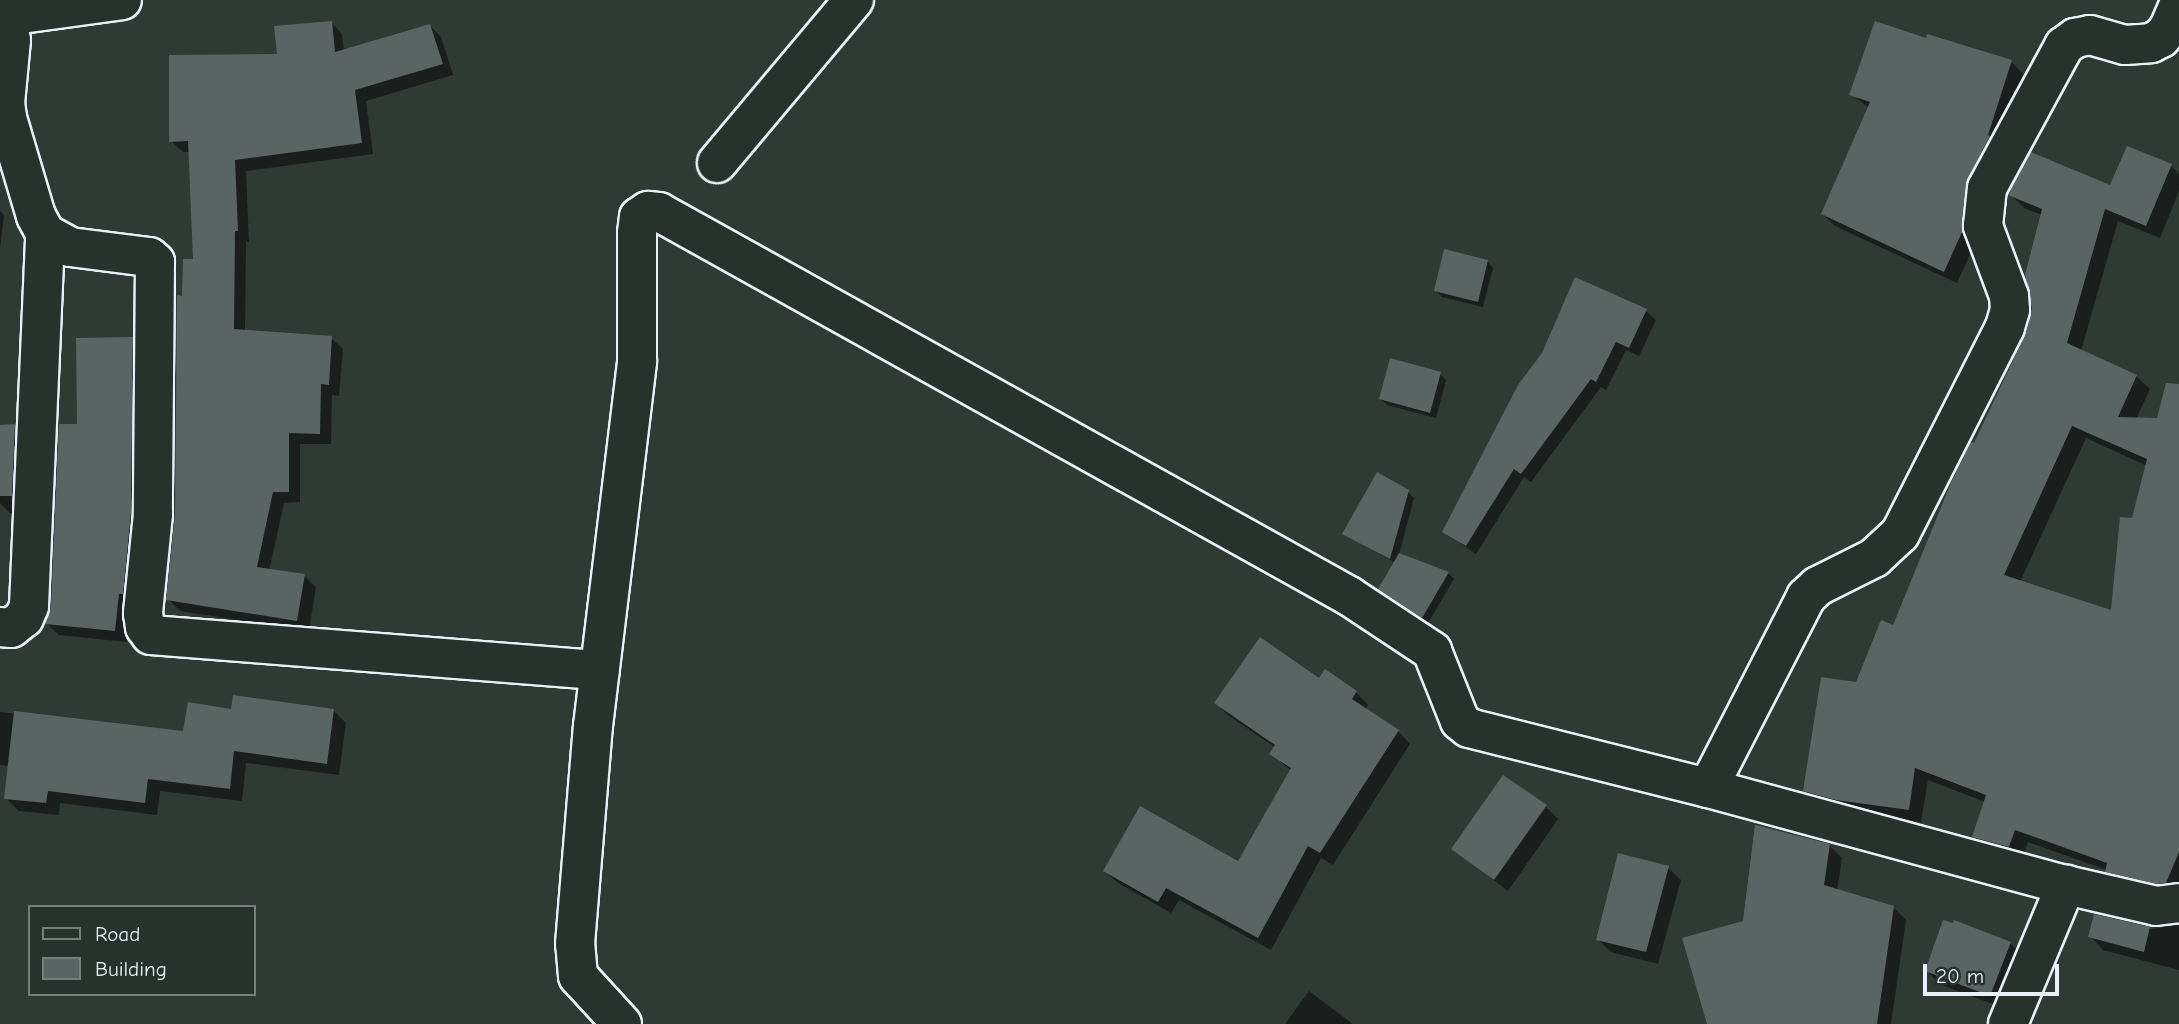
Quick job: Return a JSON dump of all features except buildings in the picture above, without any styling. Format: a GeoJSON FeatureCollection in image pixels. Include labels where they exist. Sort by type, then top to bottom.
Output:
{"type":"FeatureCollection","features":[{"type":"Feature","properties":{"kind":"street"},"geometry":{"type":"LineString","coordinates":[[0,627],[11,628],[24,618],[29,606],[45,233],[36,216],[5,103],[11,40],[4,10],[121,0]]}},
{"type":"Feature","properties":{"kind":"street"},"geometry":{"type":"LineString","coordinates":[[717,163],[854,0]]}},
{"type":"Feature","properties":{"kind":"street"},"geometry":{"type":"LineString","coordinates":[[1708,788],[1806,597],[1818,586],[1874,558],[1900,534],[2005,327],[2010,310],[2009,296],[1983,226],[1987,188],[2064,46],[2075,38],[2090,35],[2125,45],[2151,43],[2161,38],[2169,28],[2179,4]]}},
{"type":"Feature","properties":{"kind":"street"},"geometry":{"type":"LineString","coordinates":[[621,1024],[578,976],[575,944],[600,670],[637,361],[637,233],[639,217],[653,211],[1349,596],[1432,651],[1460,721],[1469,728],[1708,788],[2066,885],[2155,906],[2165,907],[2179,903]]}},
{"type":"Feature","properties":{"kind":"street"},"geometry":{"type":"LineString","coordinates":[[45,233],[70,247],[149,257],[155,262],[153,513],[143,613],[145,627],[151,635],[600,670]]}},
{"type":"Feature","properties":{"kind":"street"},"geometry":{"type":"LineString","coordinates":[[2008,1024],[2066,885]]}}]}
